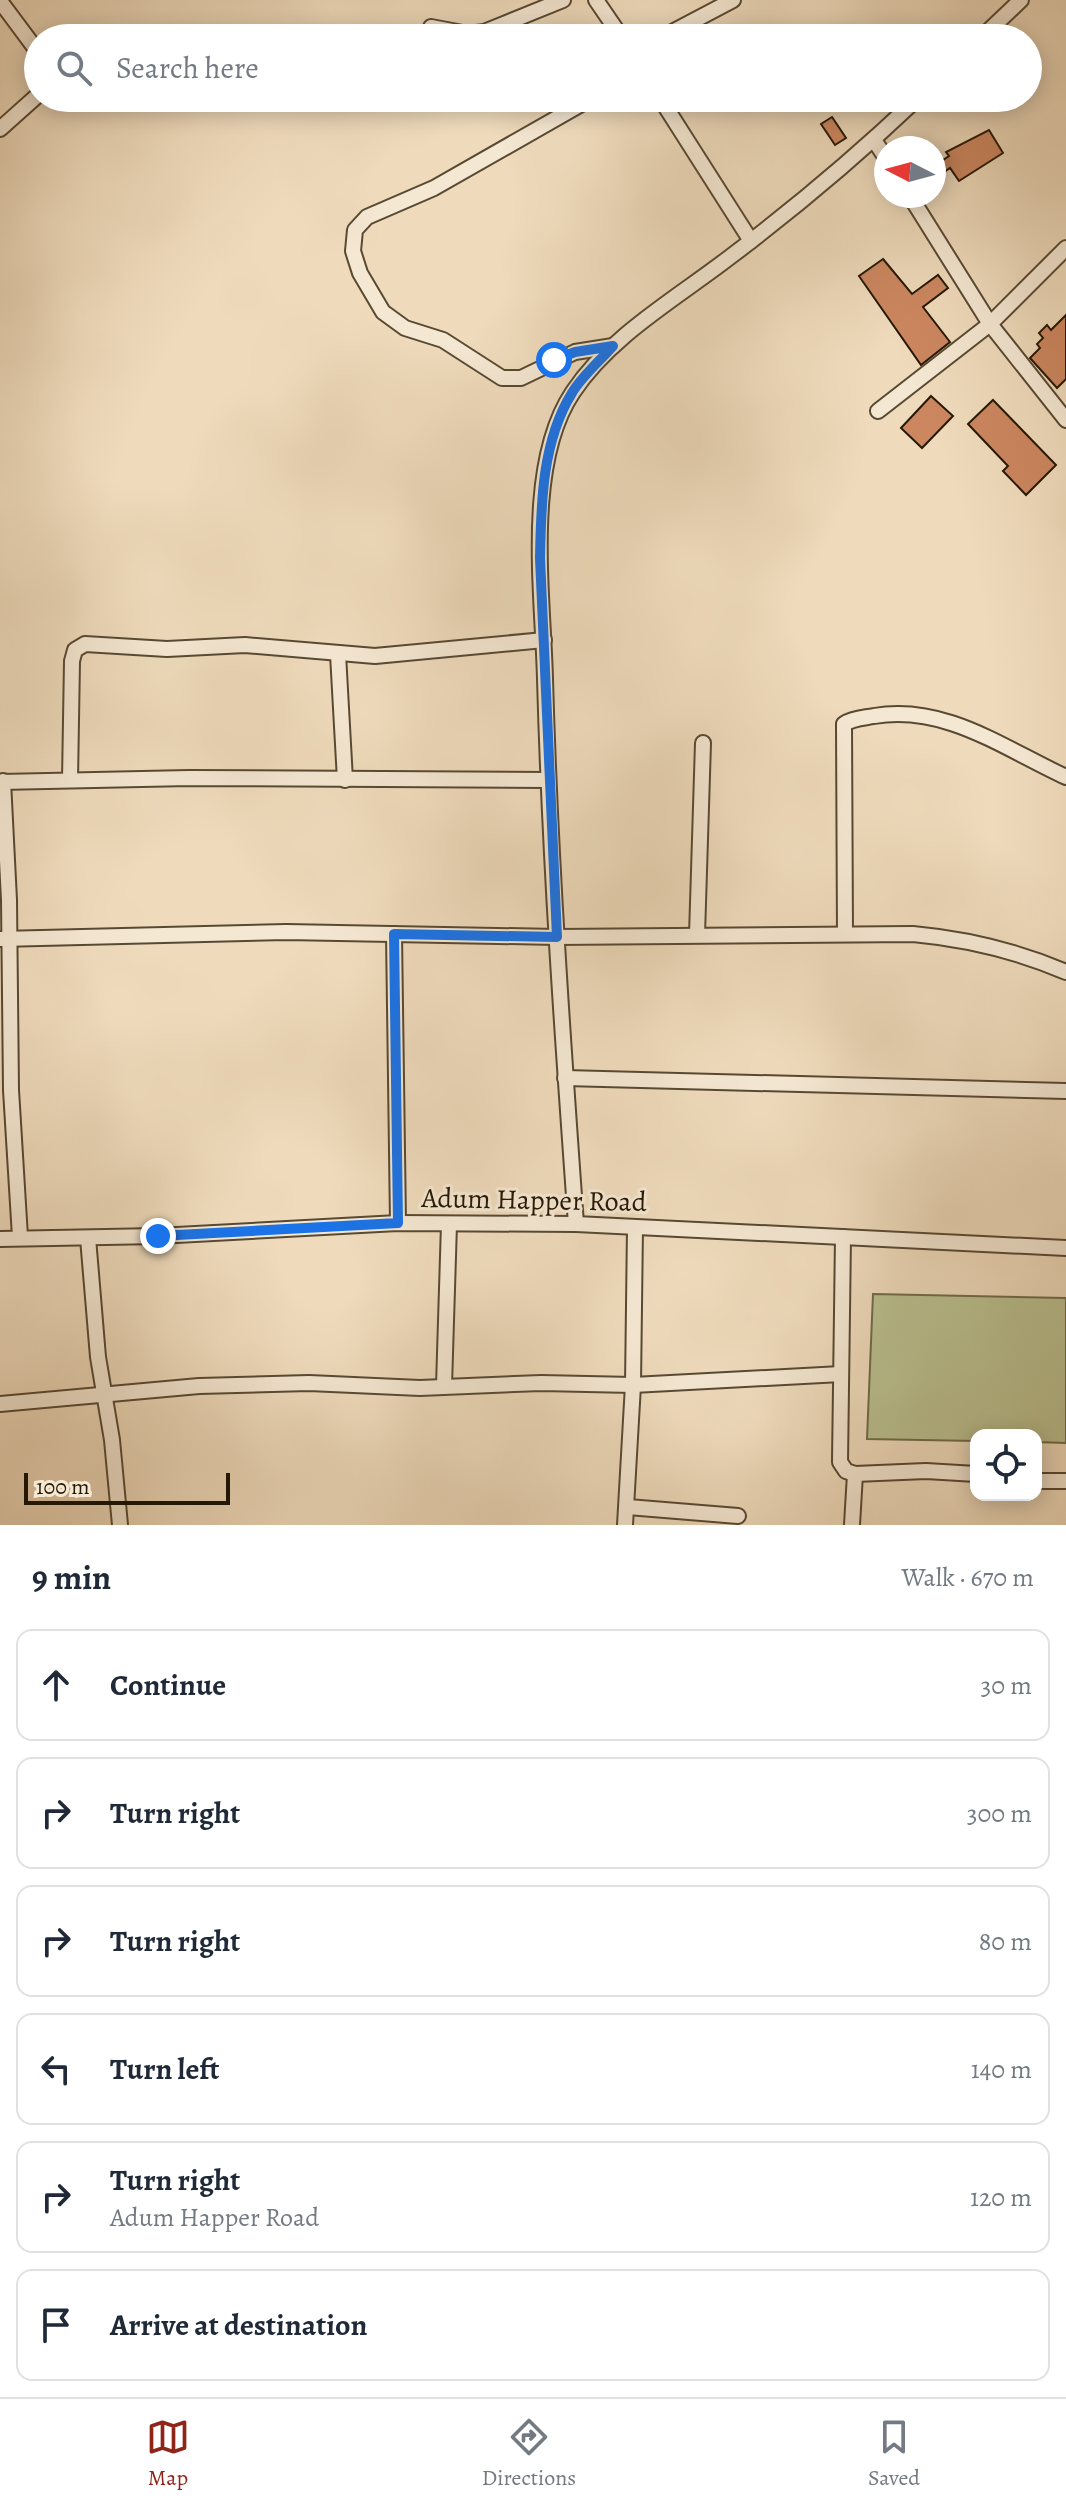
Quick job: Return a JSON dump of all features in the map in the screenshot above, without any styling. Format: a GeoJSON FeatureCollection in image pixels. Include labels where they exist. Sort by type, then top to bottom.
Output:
{"type":"FeatureCollection","features":[{"type":"Feature","properties":{"kind":"street"},"geometry":{"type":"LineString","coordinates":[[504,24],[563,0]]}},
{"type":"Feature","properties":{"kind":"street"},"geometry":{"type":"LineString","coordinates":[[596,0],[612,24]]}},
{"type":"Feature","properties":{"kind":"street"},"geometry":{"type":"LineString","coordinates":[[688,24],[733,0]]}},
{"type":"Feature","properties":{"kind":"street"},"geometry":{"type":"LineString","coordinates":[[996,24],[1021,0]]}},
{"type":"Feature","properties":{"kind":"street"},"geometry":{"type":"LineString","coordinates":[[0,1],[24,33]]}},
{"type":"Feature","properties":{"kind":"street"},"geometry":{"type":"LineString","coordinates":[[0,129],[24,108]]}},
{"type":"Feature","properties":{"kind":"street"},"geometry":{"type":"LineString","coordinates":[[567,112],[434,188],[367,217],[355,230],[353,251],[360,273],[383,312],[405,328],[443,340],[502,378],[521,378],[575,352],[613,346]]}},
{"type":"Feature","properties":{"kind":"street"},"geometry":{"type":"LineString","coordinates":[[669,112],[751,241]]}},
{"type":"Feature","properties":{"kind":"street"},"geometry":{"type":"LineString","coordinates":[[878,136],[903,112]]}},
{"type":"Feature","properties":{"kind":"street"},"geometry":{"type":"LineString","coordinates":[[576,1224],[548,780],[540,544],[541,503],[551,445],[572,393],[613,346],[751,241],[874,140]]}},
{"type":"Feature","properties":{"kind":"street"},"geometry":{"type":"LineString","coordinates":[[918,208],[990,324],[1066,420]]}},
{"type":"Feature","properties":{"kind":"street"},"geometry":{"type":"LineString","coordinates":[[878,411],[990,324],[1066,248]]}},
{"type":"Feature","properties":{"kind":"street"},"geometry":{"type":"LineString","coordinates":[[70,780],[72,661],[75,650],[85,644],[167,649],[245,645],[338,654],[414,653],[544,640]]}},
{"type":"Feature","properties":{"kind":"street"},"geometry":{"type":"LineString","coordinates":[[338,654],[345,780]]}},
{"type":"Feature","properties":{"kind":"street"},"geometry":{"type":"LineString","coordinates":[[845,934],[844,724],[891,713],[921,713],[964,728],[1066,777]]}},
{"type":"Feature","properties":{"kind":"street"},"geometry":{"type":"LineString","coordinates":[[697,935],[703,743]]}},
{"type":"Feature","properties":{"kind":"street"},"geometry":{"type":"LineString","coordinates":[[20,1237],[6,1090],[2,781],[548,780]]}},
{"type":"Feature","properties":{"kind":"street"},"geometry":{"type":"LineString","coordinates":[[5,939],[203,933],[557,937],[845,934],[953,938],[1008,951],[1066,972]]}},
{"type":"Feature","properties":{"kind":"street"},"geometry":{"type":"LineString","coordinates":[[394,934],[398,1223]]}},
{"type":"Feature","properties":{"kind":"street"},"geometry":{"type":"LineString","coordinates":[[565,1078],[1066,1091]]}},
{"type":"Feature","properties":{"kind":"street","name":"Adum Happer Road"},"geometry":{"type":"LineString","coordinates":[[0,1239],[88,1238],[398,1223],[576,1224],[1066,1248]]}},
{"type":"Feature","properties":{"kind":"street"},"geometry":{"type":"LineString","coordinates":[[444,1386],[449,1224]]}},
{"type":"Feature","properties":{"kind":"street"},"geometry":{"type":"LineString","coordinates":[[625,1525],[633,1385],[635,1227]]}},
{"type":"Feature","properties":{"kind":"street"},"geometry":{"type":"LineString","coordinates":[[843,1237],[840,1462],[846,1471],[855,1474],[926,1471],[970,1474]]}},
{"type":"Feature","properties":{"kind":"street"},"geometry":{"type":"LineString","coordinates":[[88,1238],[98,1357],[106,1397],[120,1525]]}},
{"type":"Feature","properties":{"kind":"street"},"geometry":{"type":"LineString","coordinates":[[0,1404],[106,1397],[177,1387],[286,1383],[444,1386],[571,1382],[633,1385],[841,1374]]}},
{"type":"Feature","properties":{"kind":"street"},"geometry":{"type":"LineString","coordinates":[[852,1525],[855,1474]]}},
{"type":"Feature","properties":{"kind":"street"},"geometry":{"type":"LineString","coordinates":[[1042,1481],[1066,1481]]}},
{"type":"Feature","properties":{"kind":"street"},"geometry":{"type":"LineString","coordinates":[[628,1507],[738,1516]]}},
{"type":"Feature","properties":{"kind":"green space"},"geometry":{"type":"Polygon","coordinates":[[[873,1294],[1066,1298],[1066,1443],[1042,1442],[1042,1429],[970,1429],[970,1441],[867,1439],[873,1294]]]}},
{"type":"Feature","properties":{"kind":"building"},"geometry":{"type":"Polygon","coordinates":[[[832,117],[846,138],[835,145],[821,124],[832,117]]]}},
{"type":"Feature","properties":{"kind":"building"},"geometry":{"type":"Polygon","coordinates":[[[989,130],[1003,153],[959,181],[950,168],[946,171],[946,158],[949,156],[946,152],[989,130]]]}},
{"type":"Feature","properties":{"kind":"building"},"geometry":{"type":"Polygon","coordinates":[[[883,259],[912,294],[938,275],[948,288],[923,307],[950,342],[921,365],[859,276],[883,259]]]}},
{"type":"Feature","properties":{"kind":"building"},"geometry":{"type":"Polygon","coordinates":[[[1066,315],[1066,379],[1057,388],[1030,358],[1040,348],[1037,344],[1043,338],[1039,333],[1047,325],[1051,330],[1066,315]]]}},
{"type":"Feature","properties":{"kind":"building"},"geometry":{"type":"Polygon","coordinates":[[[931,396],[953,416],[922,448],[901,428],[931,396]]]}},
{"type":"Feature","properties":{"kind":"building"},"geometry":{"type":"Polygon","coordinates":[[[993,400],[1056,465],[1026,495],[1003,471],[1008,466],[968,424],[993,400]]]}},
{"type":"Feature","properties":{"kind":"route"},"geometry":{"type":"LineString","coordinates":[[158,1236],[398,1223],[394,934],[557,937],[550,841],[540,558],[541,503],[551,445],[572,393],[613,346],[575,352],[554,360]]}}]}
